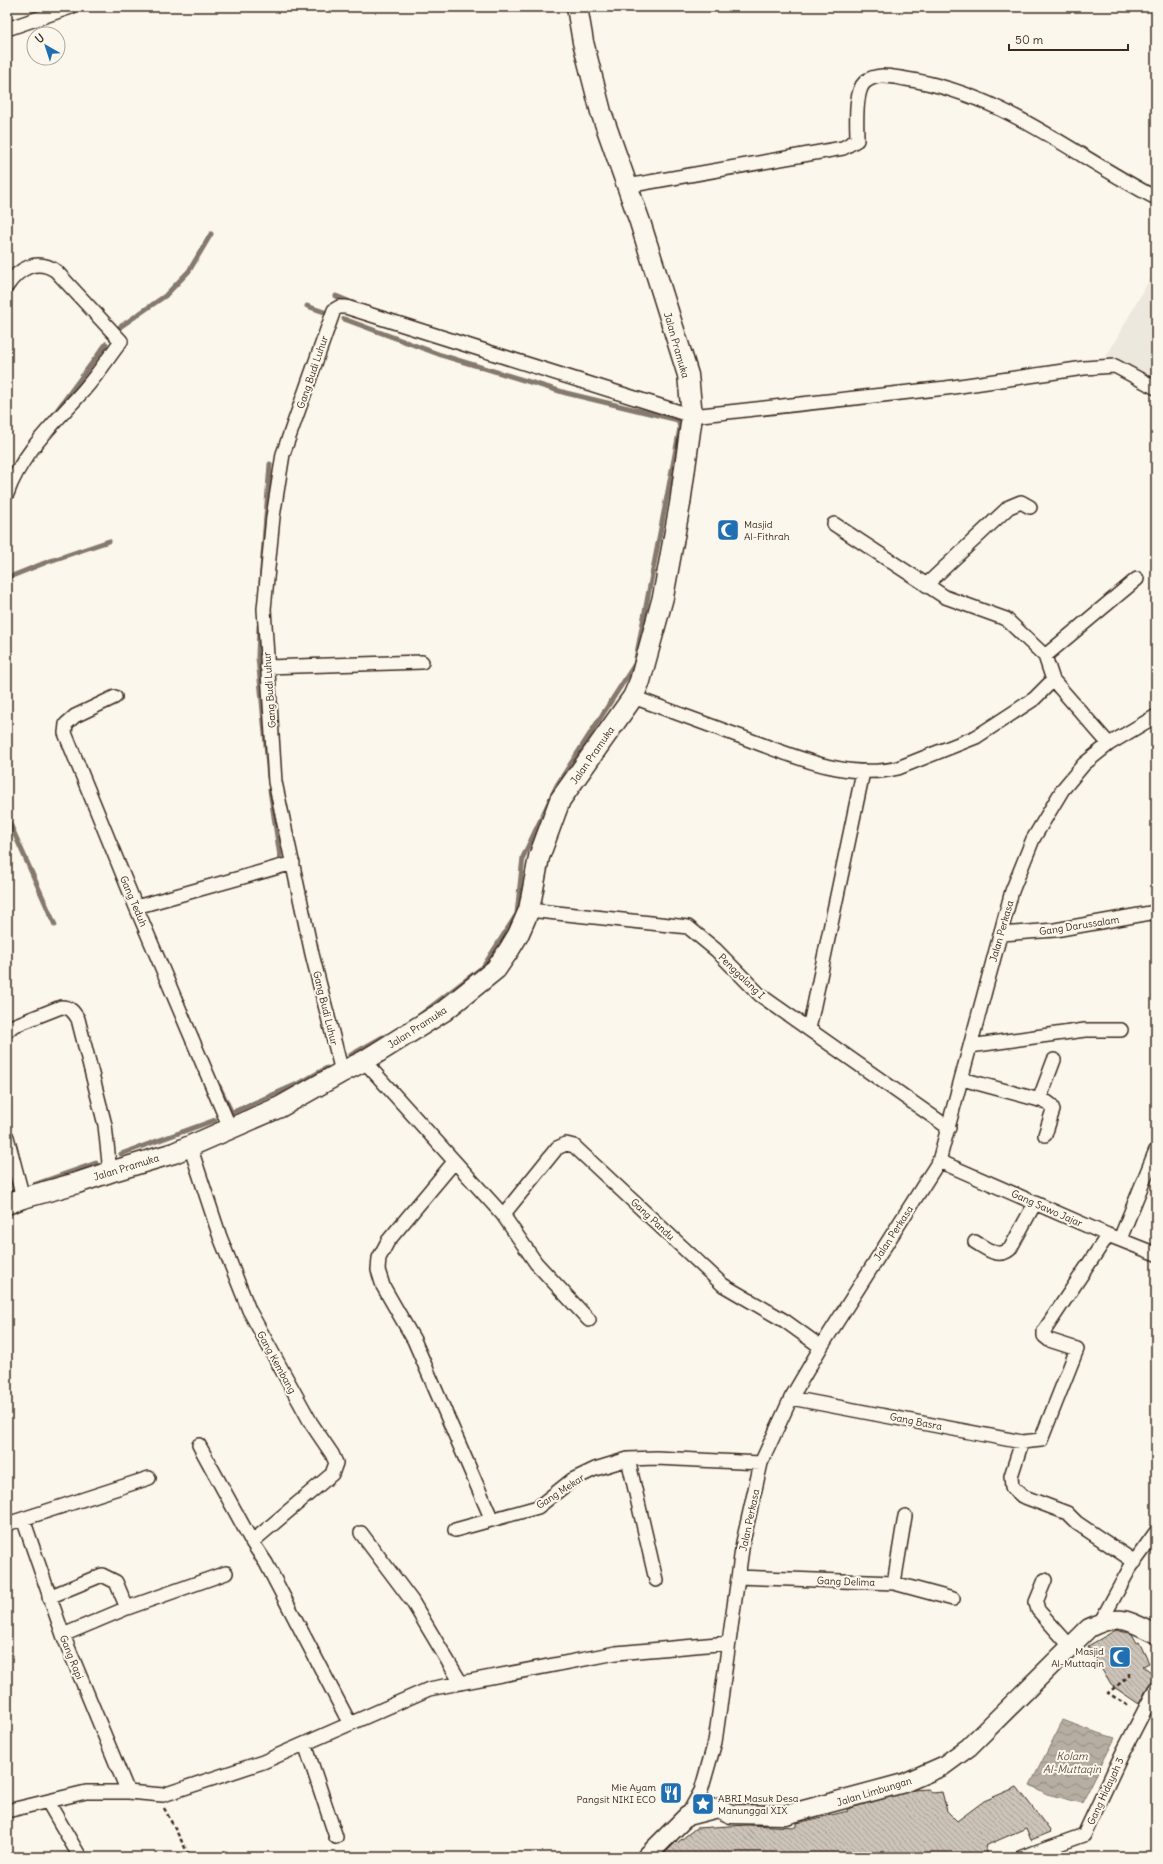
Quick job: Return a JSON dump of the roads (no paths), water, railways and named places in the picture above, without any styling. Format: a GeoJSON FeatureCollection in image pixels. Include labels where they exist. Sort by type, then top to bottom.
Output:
{"type":"FeatureCollection","features":[{"type":"Feature","properties":{"kind":"main road","name":"Jalan Pramuka"},"geometry":{"type":"LineString","coordinates":[[15,1201],[174,1153],[280,1107],[364,1061],[444,1011],[496,969],[518,935],[529,910],[539,857],[560,800],[633,697],[640,681],[663,597],[680,504],[692,416],[688,375],[627,186],[601,112],[583,42],[577,7]]}},
{"type":"Feature","properties":{"kind":"street"},"geometry":{"type":"LineString","coordinates":[[7,29],[71,7]]}},
{"type":"Feature","properties":{"kind":"street"},"geometry":{"type":"LineString","coordinates":[[627,186],[843,148],[857,140],[860,89],[866,81],[882,75],[932,83],[976,98],[1010,112],[1156,198]]}},
{"type":"Feature","properties":{"kind":"street"},"geometry":{"type":"LineString","coordinates":[[7,286],[13,277],[22,269],[34,265],[49,266],[56,270],[121,341],[86,388],[36,443],[11,482],[7,494]]}},
{"type":"Feature","properties":{"kind":"street","name":"Gang Budi Luhur"},"geometry":{"type":"LineString","coordinates":[[342,1072],[312,954],[275,782],[264,609],[273,517],[283,454],[334,310],[339,307],[346,307],[692,416]]}},
{"type":"Feature","properties":{"kind":"street"},"geometry":{"type":"LineString","coordinates":[[692,416],[946,388],[1084,368],[1116,366],[1156,388]]}},
{"type":"Feature","properties":{"kind":"street"},"geometry":{"type":"LineString","coordinates":[[926,585],[1008,507],[1021,502],[1030,507]]}},
{"type":"Feature","properties":{"kind":"street"},"geometry":{"type":"LineString","coordinates":[[834,524],[944,597],[1006,619],[1045,656],[1053,680],[1109,744]]}},
{"type":"Feature","properties":{"kind":"street"},"geometry":{"type":"LineString","coordinates":[[1045,656],[1138,579]]}},
{"type":"Feature","properties":{"kind":"street"},"geometry":{"type":"LineString","coordinates":[[268,667],[422,662]]}},
{"type":"Feature","properties":{"kind":"street"},"geometry":{"type":"LineString","coordinates":[[633,697],[810,762],[863,772],[898,768],[976,737],[1034,700],[1053,680]]}},
{"type":"Feature","properties":{"kind":"street","name":"Gang Teduh"},"geometry":{"type":"LineString","coordinates":[[114,697],[75,716],[66,724],[65,733],[136,907],[230,1128]]}},
{"type":"Feature","properties":{"kind":"street","name":"Jalan Perkasa"},"geometry":{"type":"LineString","coordinates":[[687,1816],[701,1791],[715,1742],[743,1542],[761,1463],[791,1398],[821,1347],[939,1161],[1012,891],[1033,839],[1063,788],[1084,764],[1109,744],[1156,716]]}},
{"type":"Feature","properties":{"kind":"street"},"geometry":{"type":"LineString","coordinates":[[809,1029],[863,772]]}},
{"type":"Feature","properties":{"kind":"street"},"geometry":{"type":"LineString","coordinates":[[136,907],[293,863]]}},
{"type":"Feature","properties":{"kind":"street","name":"Penggalang I"},"geometry":{"type":"LineString","coordinates":[[529,910],[688,927],[716,950],[760,995],[949,1128]]}},
{"type":"Feature","properties":{"kind":"street","name":"Gang Darussalam"},"geometry":{"type":"LineString","coordinates":[[1001,934],[1055,930],[1156,912]]}},
{"type":"Feature","properties":{"kind":"street"},"geometry":{"type":"LineString","coordinates":[[7,1031],[13,1026],[60,1007],[68,1007],[73,1011],[78,1019],[105,1125],[110,1172]]}},
{"type":"Feature","properties":{"kind":"street"},"geometry":{"type":"LineString","coordinates":[[970,1046],[1085,1030],[1120,1030]]}},
{"type":"Feature","properties":{"kind":"street"},"geometry":{"type":"LineString","coordinates":[[1039,1100],[1054,1060]]}},
{"type":"Feature","properties":{"kind":"street"},"geometry":{"type":"LineString","coordinates":[[364,1061],[503,1215],[536,1263],[589,1320]]}},
{"type":"Feature","properties":{"kind":"street"},"geometry":{"type":"LineString","coordinates":[[962,1079],[1039,1100],[1051,1105],[1053,1110],[1045,1135]]}},
{"type":"Feature","properties":{"kind":"street"},"geometry":{"type":"LineString","coordinates":[[7,1137],[15,1201]]}},
{"type":"Feature","properties":{"kind":"street","name":"Gang Pandu"},"geometry":{"type":"LineString","coordinates":[[503,1215],[557,1148],[566,1144],[574,1146],[723,1285],[785,1321],[821,1347]]}},
{"type":"Feature","properties":{"kind":"street","name":"Gang Kembang"},"geometry":{"type":"LineString","coordinates":[[190,1146],[220,1237],[249,1310],[311,1423],[332,1454],[336,1463],[332,1474],[252,1542]]}},
{"type":"Feature","properties":{"kind":"street"},"geometry":{"type":"LineString","coordinates":[[1114,1237],[1156,1150]]}},
{"type":"Feature","properties":{"kind":"street","name":"Gang Sawo Jajar"},"geometry":{"type":"LineString","coordinates":[[939,1161],[1156,1254]]}},
{"type":"Feature","properties":{"kind":"street"},"geometry":{"type":"LineString","coordinates":[[454,1162],[388,1241],[379,1258],[378,1270],[383,1286],[414,1340],[492,1520]]}},
{"type":"Feature","properties":{"kind":"street"},"geometry":{"type":"LineString","coordinates":[[975,1242],[997,1254],[1004,1254],[1010,1249],[1035,1203]]}},
{"type":"Feature","properties":{"kind":"street","name":"Gang Basra"},"geometry":{"type":"LineString","coordinates":[[791,1398],[1022,1442],[1041,1440],[1077,1349],[1049,1340],[1044,1336],[1044,1331],[1114,1237]]}},
{"type":"Feature","properties":{"kind":"street"},"geometry":{"type":"LineString","coordinates":[[1022,1442],[1011,1476],[1012,1487],[1022,1496],[1067,1513],[1077,1523],[1135,1562]]}},
{"type":"Feature","properties":{"kind":"street"},"geometry":{"type":"LineString","coordinates":[[199,1445],[252,1542],[266,1563],[350,1724]]}},
{"type":"Feature","properties":{"kind":"street","name":"Gang Mekar"},"geometry":{"type":"LineString","coordinates":[[455,1530],[538,1507],[572,1480],[595,1468],[628,1459],[656,1458],[761,1463]]}},
{"type":"Feature","properties":{"kind":"street"},"geometry":{"type":"LineString","coordinates":[[628,1459],[656,1580]]}},
{"type":"Feature","properties":{"kind":"street"},"geometry":{"type":"LineString","coordinates":[[7,1524],[149,1478]]}},
{"type":"Feature","properties":{"kind":"street"},"geometry":{"type":"LineString","coordinates":[[894,1583],[904,1516]]}},
{"type":"Feature","properties":{"kind":"street","name":"Gang Rapi"},"geometry":{"type":"LineString","coordinates":[[23,1519],[63,1635],[128,1792]]}},
{"type":"Feature","properties":{"kind":"street"},"geometry":{"type":"LineString","coordinates":[[1100,1622],[1135,1562],[1156,1532]]}},
{"type":"Feature","properties":{"kind":"street"},"geometry":{"type":"LineString","coordinates":[[361,1533],[412,1601],[461,1683]]}},
{"type":"Feature","properties":{"kind":"street"},"geometry":{"type":"LineString","coordinates":[[63,1635],[127,1608],[226,1573]]}},
{"type":"Feature","properties":{"kind":"street"},"geometry":{"type":"LineString","coordinates":[[49,1597],[102,1575],[116,1582],[127,1608]]}},
{"type":"Feature","properties":{"kind":"street","name":"Gang Delima"},"geometry":{"type":"LineString","coordinates":[[738,1577],[894,1583],[953,1599]]}},
{"type":"Feature","properties":{"kind":"street"},"geometry":{"type":"LineString","coordinates":[[1044,1580],[1036,1602],[1038,1610],[1070,1646]]}},
{"type":"Feature","properties":{"kind":"street","name":"Jalan Limbungan"},"geometry":{"type":"LineString","coordinates":[[718,1808],[731,1814],[785,1815],[904,1783],[943,1766],[969,1747],[1089,1628],[1100,1622],[1113,1619],[1122,1619],[1156,1634]]}},
{"type":"Feature","properties":{"kind":"street"},"geometry":{"type":"LineString","coordinates":[[7,1811],[86,1792],[163,1794],[263,1762],[429,1689],[616,1653],[729,1643]]}},
{"type":"Feature","properties":{"kind":"street","name":"Gang Hidayah 3"},"geometry":{"type":"LineString","coordinates":[[1022,1857],[1084,1835],[1122,1754],[1156,1688]]}},
{"type":"Feature","properties":{"kind":"street"},"geometry":{"type":"LineString","coordinates":[[305,1744],[336,1837]]}},
{"type":"Feature","properties":{"kind":"street"},"geometry":{"type":"LineString","coordinates":[[701,1791],[718,1808]]}},
{"type":"Feature","properties":{"kind":"street"},"geometry":{"type":"LineString","coordinates":[[48,1802],[80,1857]]}},
{"type":"Feature","properties":{"kind":"street"},"geometry":{"type":"LineString","coordinates":[[646,1857],[687,1816],[718,1808]]}},
{"type":"Feature","properties":{"kind":"water","name":"Kolam Al-Muttaqin"},"geometry":{"type":"Polygon","coordinates":[[[1063,1720],[1115,1738],[1082,1803],[1047,1794],[1030,1785],[1063,1720]]]}},
{"type":"Feature","properties":{"kind":"waterway"},"geometry":{"type":"LineString","coordinates":[[117,329],[165,296],[189,271],[211,234]]}},
{"type":"Feature","properties":{"kind":"waterway"},"geometry":{"type":"LineString","coordinates":[[336,296],[353,303]]}},
{"type":"Feature","properties":{"kind":"waterway"},"geometry":{"type":"LineString","coordinates":[[307,306],[330,314]]}},
{"type":"Feature","properties":{"kind":"waterway"},"geometry":{"type":"LineString","coordinates":[[344,319],[441,355],[566,393],[678,420]]}},
{"type":"Feature","properties":{"kind":"waterway"},"geometry":{"type":"LineString","coordinates":[[52,417],[106,344]]}},
{"type":"Feature","properties":{"kind":"waterway"},"geometry":{"type":"LineString","coordinates":[[419,1016],[483,967],[517,914],[523,857],[557,785],[635,664],[680,428],[678,419]]}},
{"type":"Feature","properties":{"kind":"waterway"},"geometry":{"type":"LineString","coordinates":[[261,582],[270,464]]}},
{"type":"Feature","properties":{"kind":"waterway"},"geometry":{"type":"LineString","coordinates":[[7,578],[47,562],[109,541]]}},
{"type":"Feature","properties":{"kind":"waterway"},"geometry":{"type":"LineString","coordinates":[[259,626],[258,657],[269,778]]}},
{"type":"Feature","properties":{"kind":"waterway"},"geometry":{"type":"LineString","coordinates":[[270,790],[281,863],[279,864]]}},
{"type":"Feature","properties":{"kind":"waterway"},"geometry":{"type":"LineString","coordinates":[[7,817],[55,925]]}},
{"type":"Feature","properties":{"kind":"waterway"},"geometry":{"type":"LineString","coordinates":[[351,1055],[383,1037]]}},
{"type":"Feature","properties":{"kind":"waterway"},"geometry":{"type":"LineString","coordinates":[[231,1113],[302,1082],[327,1068]]}},
{"type":"Feature","properties":{"kind":"waterway"},"geometry":{"type":"LineString","coordinates":[[219,1086],[232,1113]]}},
{"type":"Feature","properties":{"kind":"waterway"},"geometry":{"type":"LineString","coordinates":[[121,1154],[215,1120]]}},
{"type":"Feature","properties":{"kind":"waterway"},"geometry":{"type":"LineString","coordinates":[[33,1185],[96,1163]]}},
{"type":"Feature","properties":{"kind":"place","name":"Masjid Al-Fithrah"},"geometry":{"type":"Point","coordinates":[728,530]}},
{"type":"Feature","properties":{"kind":"place","name":"Masjid Al-Muttaqin"},"geometry":{"type":"Point","coordinates":[1120,1657]}},
{"type":"Feature","properties":{"kind":"place","name":"Mie Ayam Pangsit NIKI ECO"},"geometry":{"type":"Point","coordinates":[671,1793]}},
{"type":"Feature","properties":{"kind":"place","name":"ABRI Masuk Desa Manunggal XIX"},"geometry":{"type":"Point","coordinates":[703,1804]}}]}
